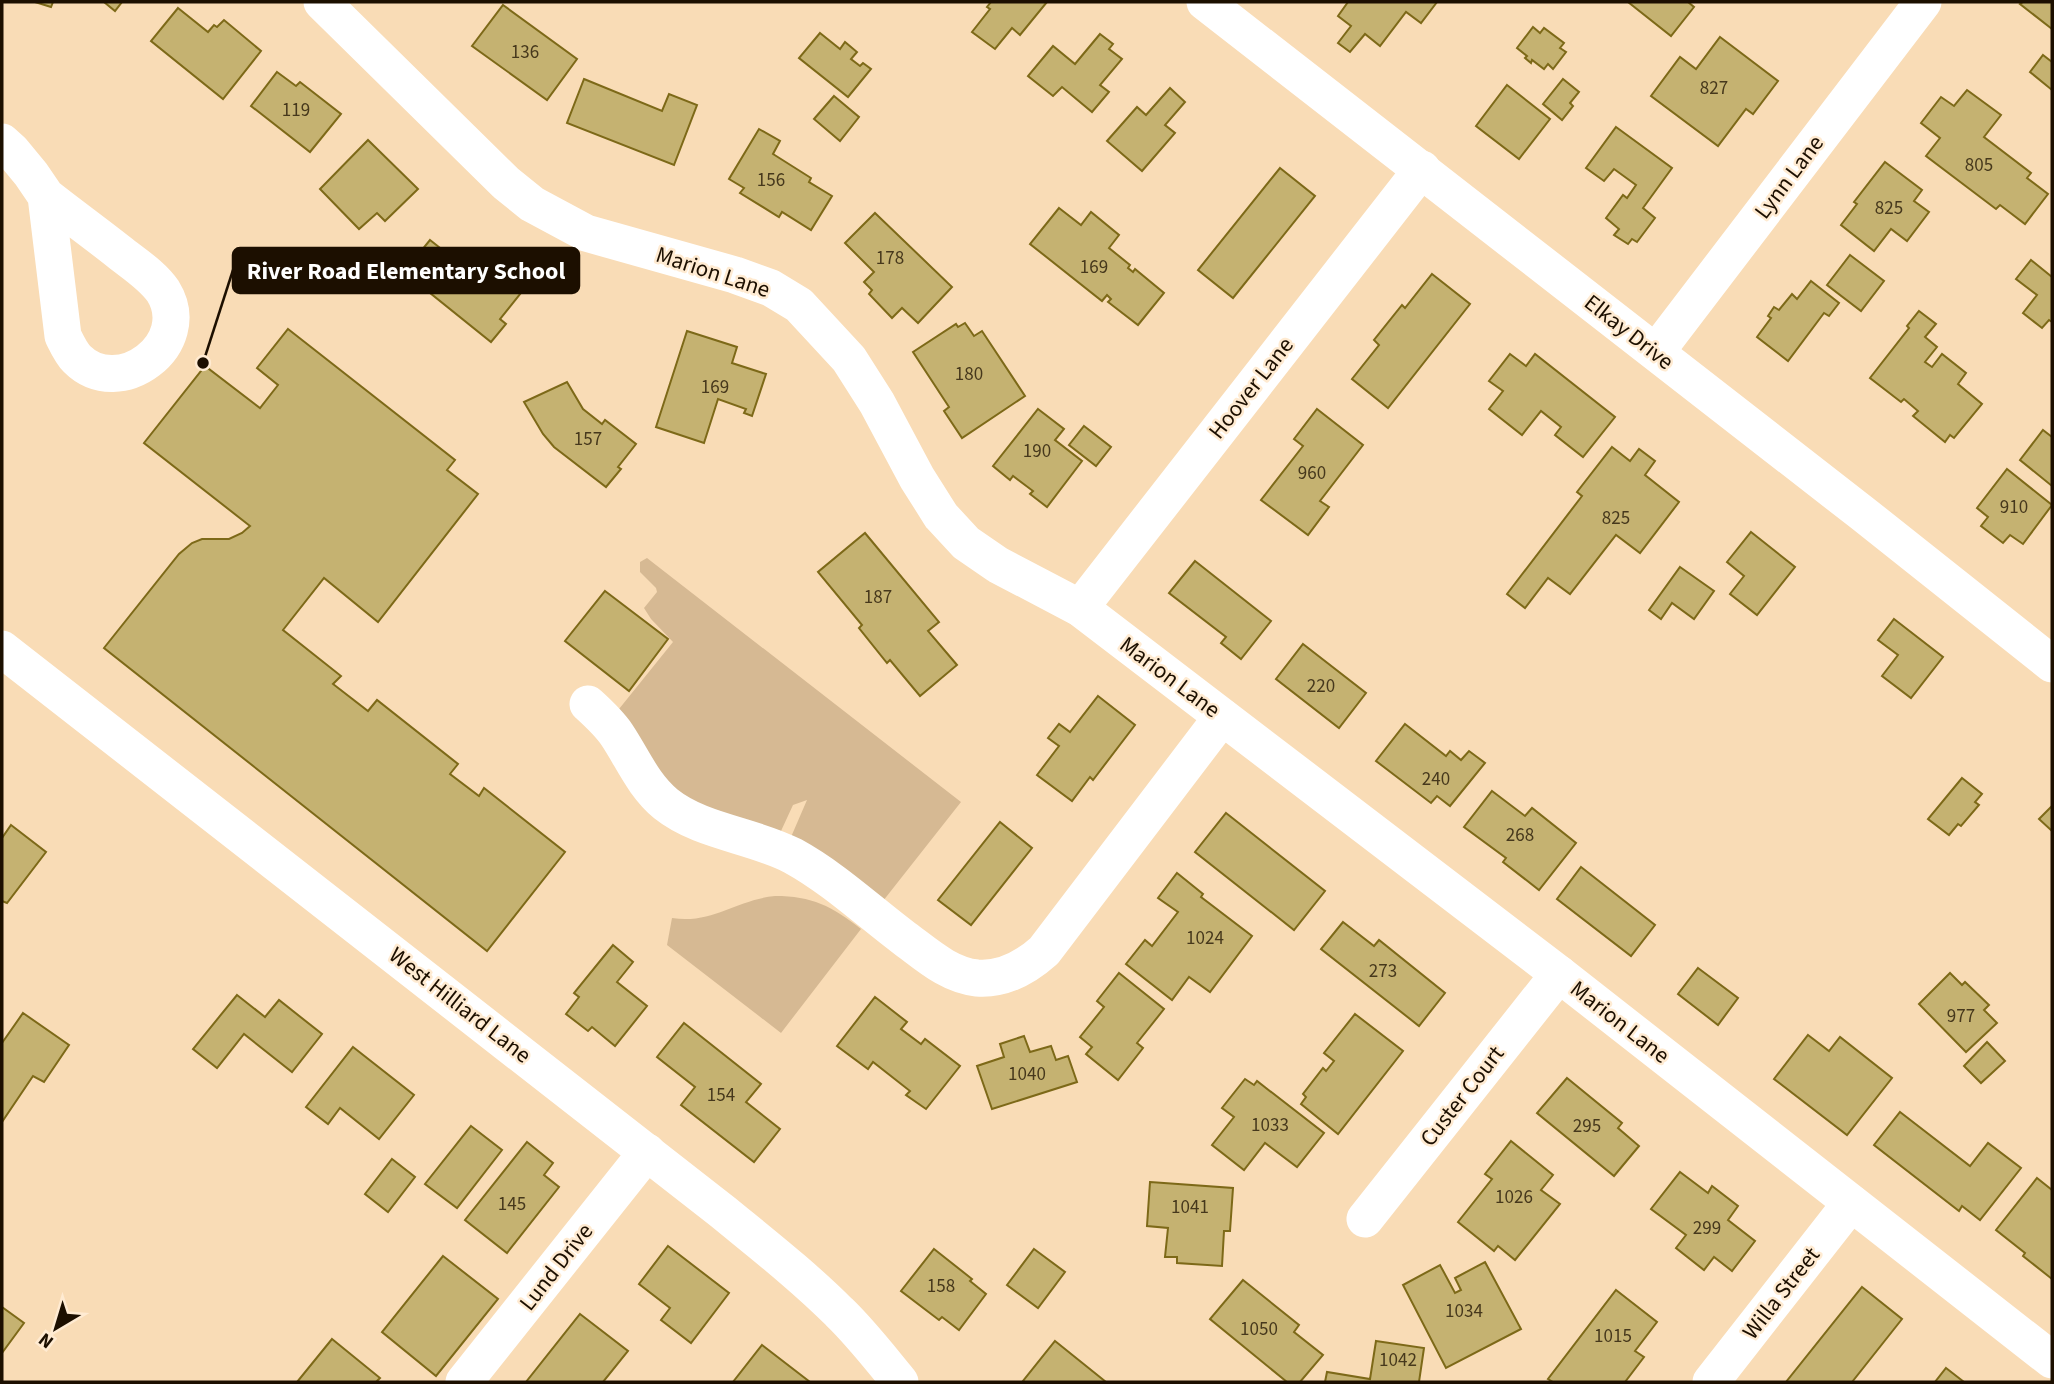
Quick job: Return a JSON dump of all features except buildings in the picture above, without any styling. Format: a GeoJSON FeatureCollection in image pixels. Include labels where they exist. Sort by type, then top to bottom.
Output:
{"type":"FeatureCollection","features":[{"type":"Feature","properties":{"kind":"street","name":"Marion Lane"},"geometry":{"type":"LineString","coordinates":[[322,2],[506,183],[532,204],[586,233],[735,275],[771,288],[799,305],[849,359],[877,403],[923,488],[941,516],[966,543],[998,565],[1080,608],[1559,974],[2052,1360]]}},
{"type":"Feature","properties":{"kind":"street","name":"Elkay Drive"},"geometry":{"type":"LineString","coordinates":[[1205,2],[2052,664]]}},
{"type":"Feature","properties":{"kind":"street","name":"Lynn Lane"},"geometry":{"type":"LineString","coordinates":[[1656,352],[1923,2]]}},
{"type":"Feature","properties":{"kind":"street"},"geometry":{"type":"LineString","coordinates":[[2,142],[31,174],[46,196],[147,274],[165,294],[170,309],[171,326],[158,353],[146,362],[113,374],[98,372],[87,367],[70,351],[63,336],[46,196]]}},
{"type":"Feature","properties":{"kind":"street","name":"Hoover Lane"},"geometry":{"type":"LineString","coordinates":[[1080,608],[1422,169]]}},
{"type":"Feature","properties":{"kind":"street","name":"West Hilliard Lane"},"geometry":{"type":"LineString","coordinates":[[2,649],[793,1269],[840,1312],[900,1382]]}},
{"type":"Feature","properties":{"kind":"street"},"geometry":{"type":"LineString","coordinates":[[588,704],[610,725],[641,777],[654,793],[675,811],[797,858],[952,971],[977,978],[1001,976],[1027,965],[1044,951],[1223,717]]}},
{"type":"Feature","properties":{"kind":"street","name":"Custer Court"},"geometry":{"type":"LineString","coordinates":[[1365,1219],[1559,974]]}},
{"type":"Feature","properties":{"kind":"street","name":"Lund Drive"},"geometry":{"type":"LineString","coordinates":[[464,1382],[647,1152]]}},
{"type":"Feature","properties":{"kind":"street","name":"Willa Street"},"geometry":{"type":"LineString","coordinates":[[1712,1382],[1851,1203]]}},
{"type":"Feature","properties":{"kind":"shaded area"},"geometry":{"type":"Polygon","coordinates":[[[647,558],[961,802],[883,901],[791,837],[807,800],[793,805],[781,831],[696,806],[665,781],[619,709],[673,642],[644,608],[657,592],[640,572],[640,562],[647,558]]]}},
{"type":"Feature","properties":{"kind":"shaded area"},"geometry":{"type":"Polygon","coordinates":[[[775,896],[811,900],[841,914],[861,929],[781,1033],[667,945],[672,918],[700,918],[775,896]]]}},
{"type":"Feature","properties":{"kind":"place","name":"River Road Elementary School"},"geometry":{"type":"Point","coordinates":[203,363]}}]}
